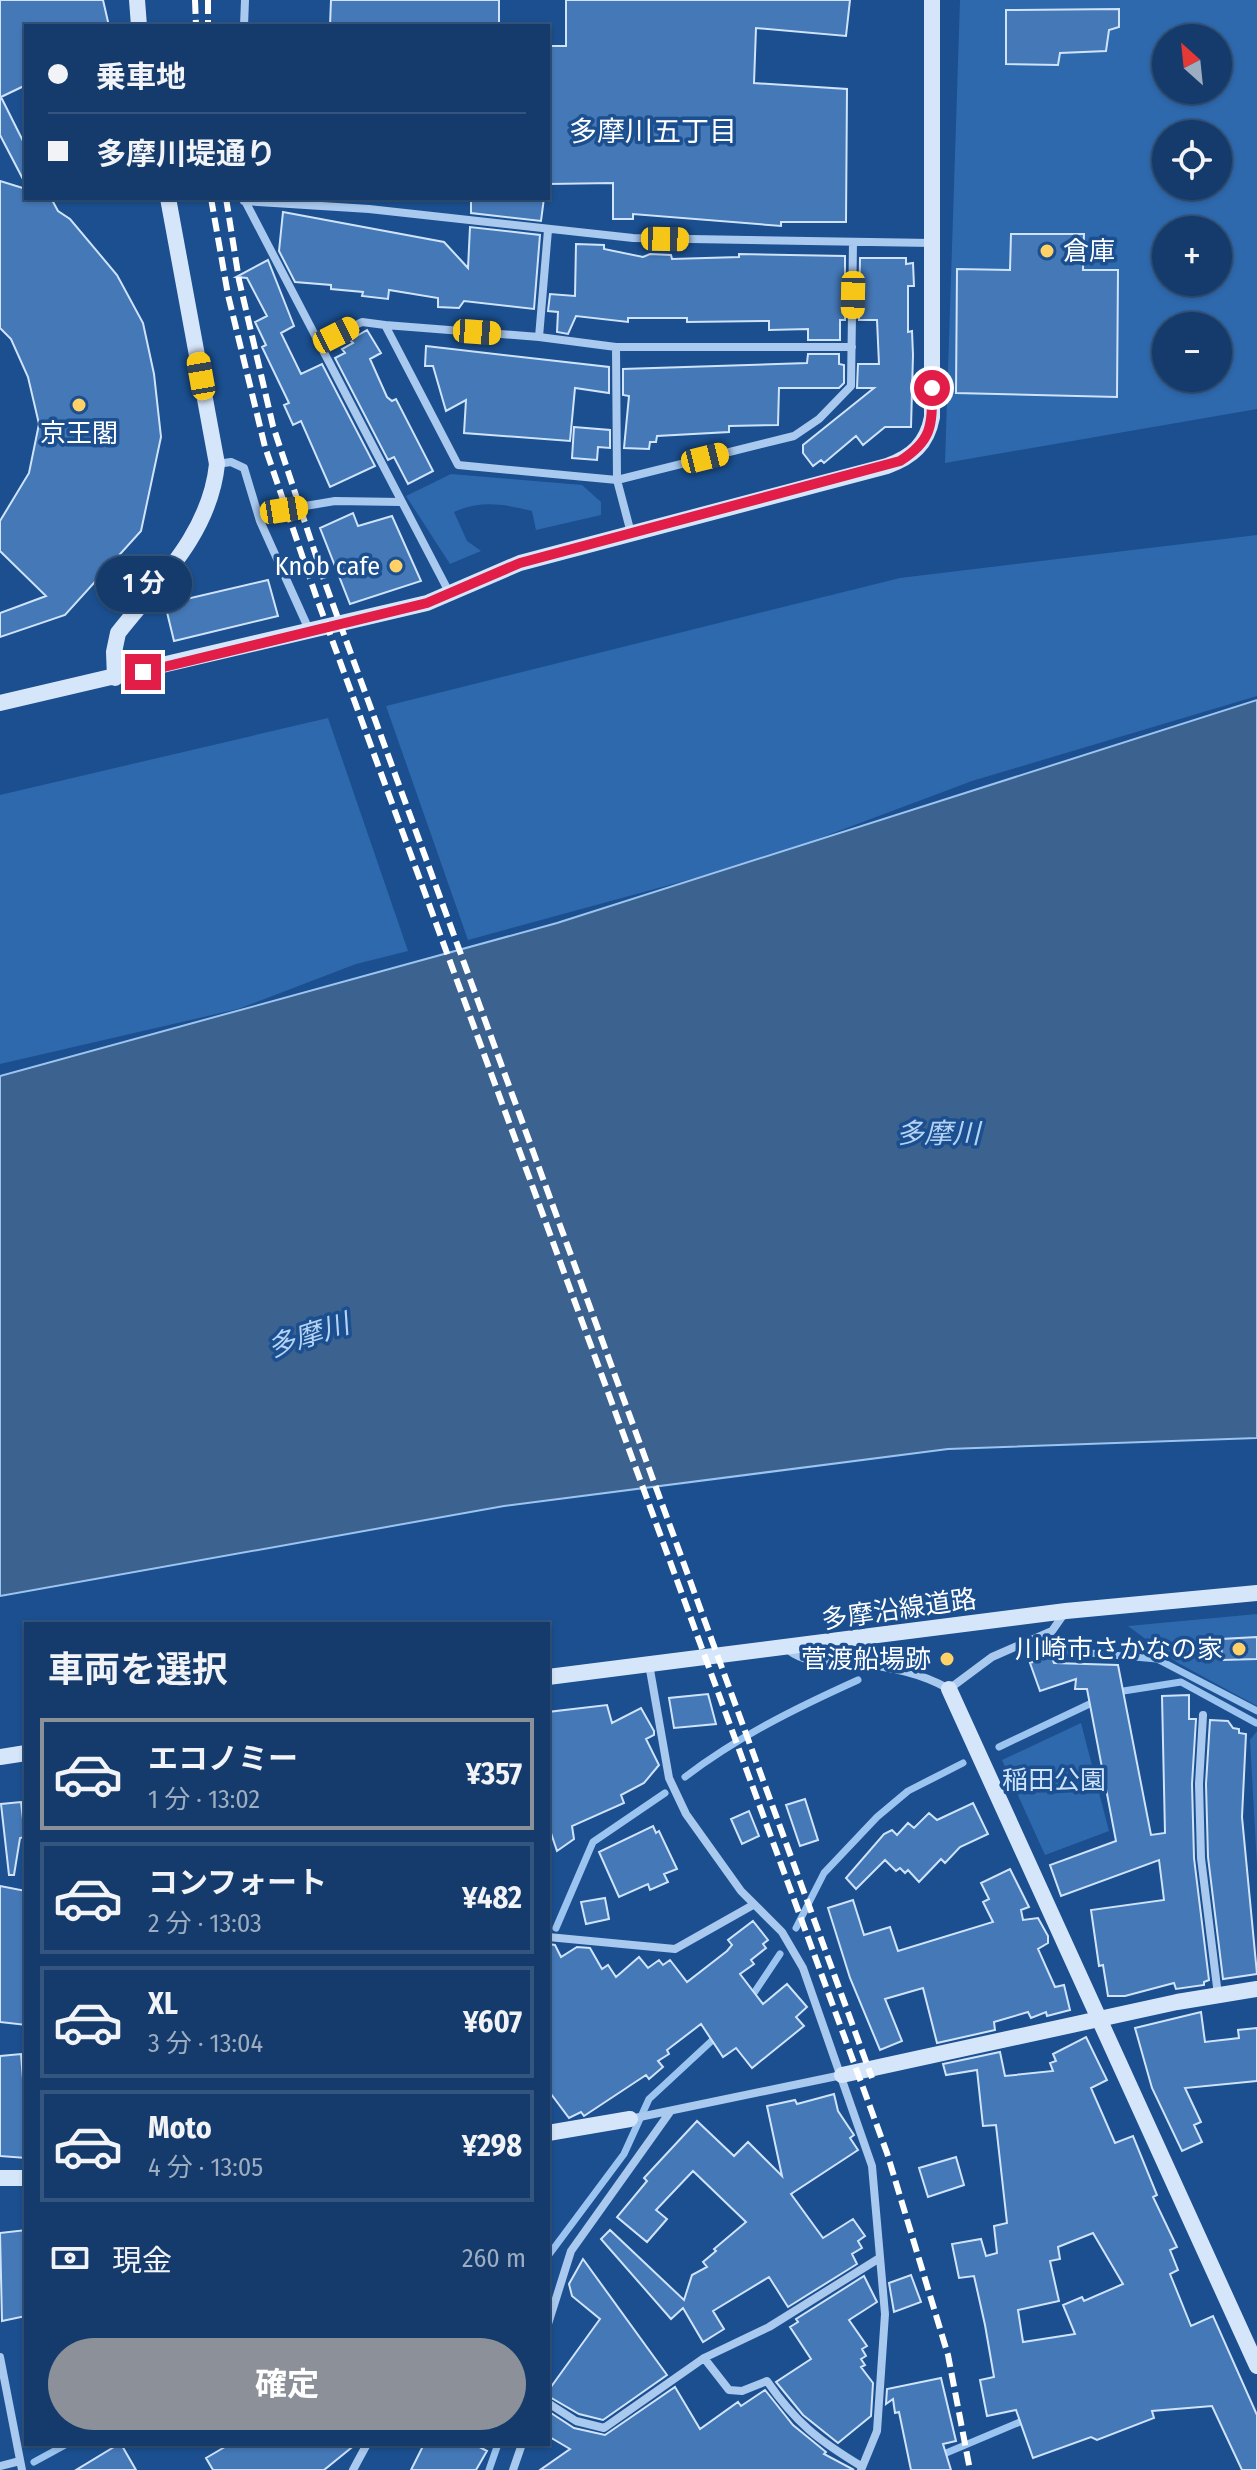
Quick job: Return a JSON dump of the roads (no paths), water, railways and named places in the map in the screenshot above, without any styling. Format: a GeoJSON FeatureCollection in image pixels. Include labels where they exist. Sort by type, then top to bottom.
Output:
{"type":"FeatureCollection","features":[{"type":"Feature","properties":{"kind":"street"},"geometry":{"type":"LineString","coordinates":[[137,0],[139,24]]}},
{"type":"Feature","properties":{"kind":"street"},"geometry":{"type":"LineString","coordinates":[[244,24],[245,0]]}},
{"type":"Feature","properties":{"kind":"street"},"geometry":{"type":"LineString","coordinates":[[0,703],[310,633],[450,594],[520,563],[887,466],[910,455],[926,440],[932,417],[932,0]]}},
{"type":"Feature","properties":{"kind":"street"},"geometry":{"type":"LineString","coordinates":[[115,678],[114,652],[118,633],[201,525],[214,493],[217,464],[168,200]]}},
{"type":"Feature","properties":{"kind":"street"},"geometry":{"type":"LineString","coordinates":[[245,200],[450,594]]}},
{"type":"Feature","properties":{"kind":"street"},"geometry":{"type":"LineString","coordinates":[[256,200],[649,238],[933,243]]}},
{"type":"Feature","properties":{"kind":"street"},"geometry":{"type":"LineString","coordinates":[[539,337],[548,230]]}},
{"type":"Feature","properties":{"kind":"street"},"geometry":{"type":"LineString","coordinates":[[385,325],[458,465],[617,480],[794,436],[819,419],[851,386],[853,242]]}},
{"type":"Feature","properties":{"kind":"street"},"geometry":{"type":"LineString","coordinates":[[319,343],[362,322],[539,337],[616,347],[852,347]]}},
{"type":"Feature","properties":{"kind":"street"},"geometry":{"type":"LineString","coordinates":[[616,347],[617,480],[631,533]]}},
{"type":"Feature","properties":{"kind":"street"},"geometry":{"type":"LineString","coordinates":[[217,464],[231,462],[244,468],[258,514],[310,633]]}},
{"type":"Feature","properties":{"kind":"street"},"geometry":{"type":"LineString","coordinates":[[258,514],[335,501],[401,502]]}},
{"type":"Feature","properties":{"kind":"street","name":"多摩沿線道路"},"geometry":{"type":"LineString","coordinates":[[550,1677],[1066,1611],[1257,1593]]}},
{"type":"Feature","properties":{"kind":"street"},"geometry":{"type":"LineString","coordinates":[[949,1689],[992,1657],[1017,1643],[1052,1631],[1066,1611]]}},
{"type":"Feature","properties":{"kind":"street"},"geometry":{"type":"LineString","coordinates":[[786,1648],[803,1662],[861,1665],[915,1673],[949,1689],[1257,2366]]}},
{"type":"Feature","properties":{"kind":"street"},"geometry":{"type":"LineString","coordinates":[[649,1663],[669,1778],[686,1814],[753,1905],[782,1932],[803,1968],[872,2166],[885,2314],[877,2431],[861,2468],[814,2438],[792,2417],[767,2381],[742,2391],[729,2390],[704,2358]]}},
{"type":"Feature","properties":{"kind":"street"},"geometry":{"type":"LineString","coordinates":[[1203,1715],[1199,1784],[1201,1858],[1218,1996]]}},
{"type":"Feature","properties":{"kind":"street"},"geometry":{"type":"LineString","coordinates":[[0,1757],[24,1753]]}},
{"type":"Feature","properties":{"kind":"street"},"geometry":{"type":"LineString","coordinates":[[550,1937],[675,1949],[753,1905]]}},
{"type":"Feature","properties":{"kind":"street"},"geometry":{"type":"LineString","coordinates":[[550,2133],[670,2112],[1257,1989]]}},
{"type":"Feature","properties":{"kind":"street"},"geometry":{"type":"LineString","coordinates":[[550,2318],[571,2251],[670,2112]]}},
{"type":"Feature","properties":{"kind":"street"},"geometry":{"type":"LineString","coordinates":[[0,2178],[24,2178]]}},
{"type":"Feature","properties":{"kind":"street"},"geometry":{"type":"LineString","coordinates":[[550,2404],[576,2421],[604,2428],[704,2358],[769,2327],[878,2259]]}},
{"type":"Feature","properties":{"kind":"street"},"geometry":{"type":"LineString","coordinates":[[0,2357],[21,2465],[0,2466]]}},
{"type":"Feature","properties":{"kind":"street"},"geometry":{"type":"LineString","coordinates":[[353,2470],[366,2446]]}},
{"type":"Feature","properties":{"kind":"street"},"geometry":{"type":"LineString","coordinates":[[513,2470],[521,2446]]}},
{"type":"Feature","properties":{"kind":"water","name":"多摩川"},"geometry":{"type":"Polygon","coordinates":[[[1257,700],[1257,1438],[948,1449],[504,1506],[0,1596],[0,1076],[557,923],[1257,700]]]}},
{"type":"Feature","properties":{"kind":"waterway"},"geometry":{"type":"LineString","coordinates":[[1067,1651],[1157,1659],[1257,1711]]}},
{"type":"Feature","properties":{"kind":"waterway"},"geometry":{"type":"LineString","coordinates":[[685,1777],[768,1724],[858,1680]]}},
{"type":"Feature","properties":{"kind":"waterway"},"geometry":{"type":"LineString","coordinates":[[1117,1692],[1181,1682],[1256,1723]]}},
{"type":"Feature","properties":{"kind":"waterway"},"geometry":{"type":"LineString","coordinates":[[999,1747],[1098,1700]]}},
{"type":"Feature","properties":{"kind":"waterway"},"geometry":{"type":"LineString","coordinates":[[796,1928],[824,1873],[877,1817],[908,1791],[963,1763]]}},
{"type":"Feature","properties":{"kind":"waterway"},"geometry":{"type":"LineString","coordinates":[[556,1928],[593,1842],[665,1793]]}},
{"type":"Feature","properties":{"kind":"waterway"},"geometry":{"type":"LineString","coordinates":[[750,1999],[780,1954]]}},
{"type":"Feature","properties":{"kind":"waterway"},"geometry":{"type":"LineString","coordinates":[[550,2253],[624,2154],[649,2099],[718,2035]]}},
{"type":"Feature","properties":{"kind":"waterway"},"geometry":{"type":"LineString","coordinates":[[939,2456],[1027,2419]]}},
{"type":"Feature","properties":{"kind":"waterway"},"geometry":{"type":"LineString","coordinates":[[34,2462],[63,2446]]}},
{"type":"Feature","properties":{"kind":"waterway"},"geometry":{"type":"LineString","coordinates":[[489,2470],[497,2446]]}},
{"type":"Feature","properties":{"kind":"railway"},"geometry":{"type":"LineString","coordinates":[[195,0],[196,24]]}},
{"type":"Feature","properties":{"kind":"railway"},"geometry":{"type":"LineString","coordinates":[[208,0],[208,24]]}},
{"type":"Feature","properties":{"kind":"railway"},"geometry":{"type":"LineString","coordinates":[[211,200],[228,295],[265,447],[316,596],[887,2153],[948,2355],[970,2470]]}},
{"type":"Feature","properties":{"kind":"railway"},"geometry":{"type":"LineString","coordinates":[[226,200],[239,280],[273,426],[324,580],[872,2078]]}},
{"type":"Feature","properties":{"kind":"place","name":"倉庫"},"geometry":{"type":"Point","coordinates":[1047,251]}},
{"type":"Feature","properties":{"kind":"place","name":"京王閣"},"geometry":{"type":"Point","coordinates":[79,405]}},
{"type":"Feature","properties":{"kind":"place","name":"Knob cafe"},"geometry":{"type":"Point","coordinates":[396,566]}},
{"type":"Feature","properties":{"kind":"place","name":"川崎市さかなの家"},"geometry":{"type":"Point","coordinates":[1239,1649]}},
{"type":"Feature","properties":{"kind":"place","name":"菅渡船場跡"},"geometry":{"type":"Point","coordinates":[947,1659]}},
{"type":"Feature","properties":{"kind":"district","name":"多摩川五丁目"},"geometry":{"type":"Point","coordinates":[653,131]}},
{"type":"Feature","properties":{"kind":"park label","name":"稲田公園"},"geometry":{"type":"Point","coordinates":[1054,1780]}}]}
